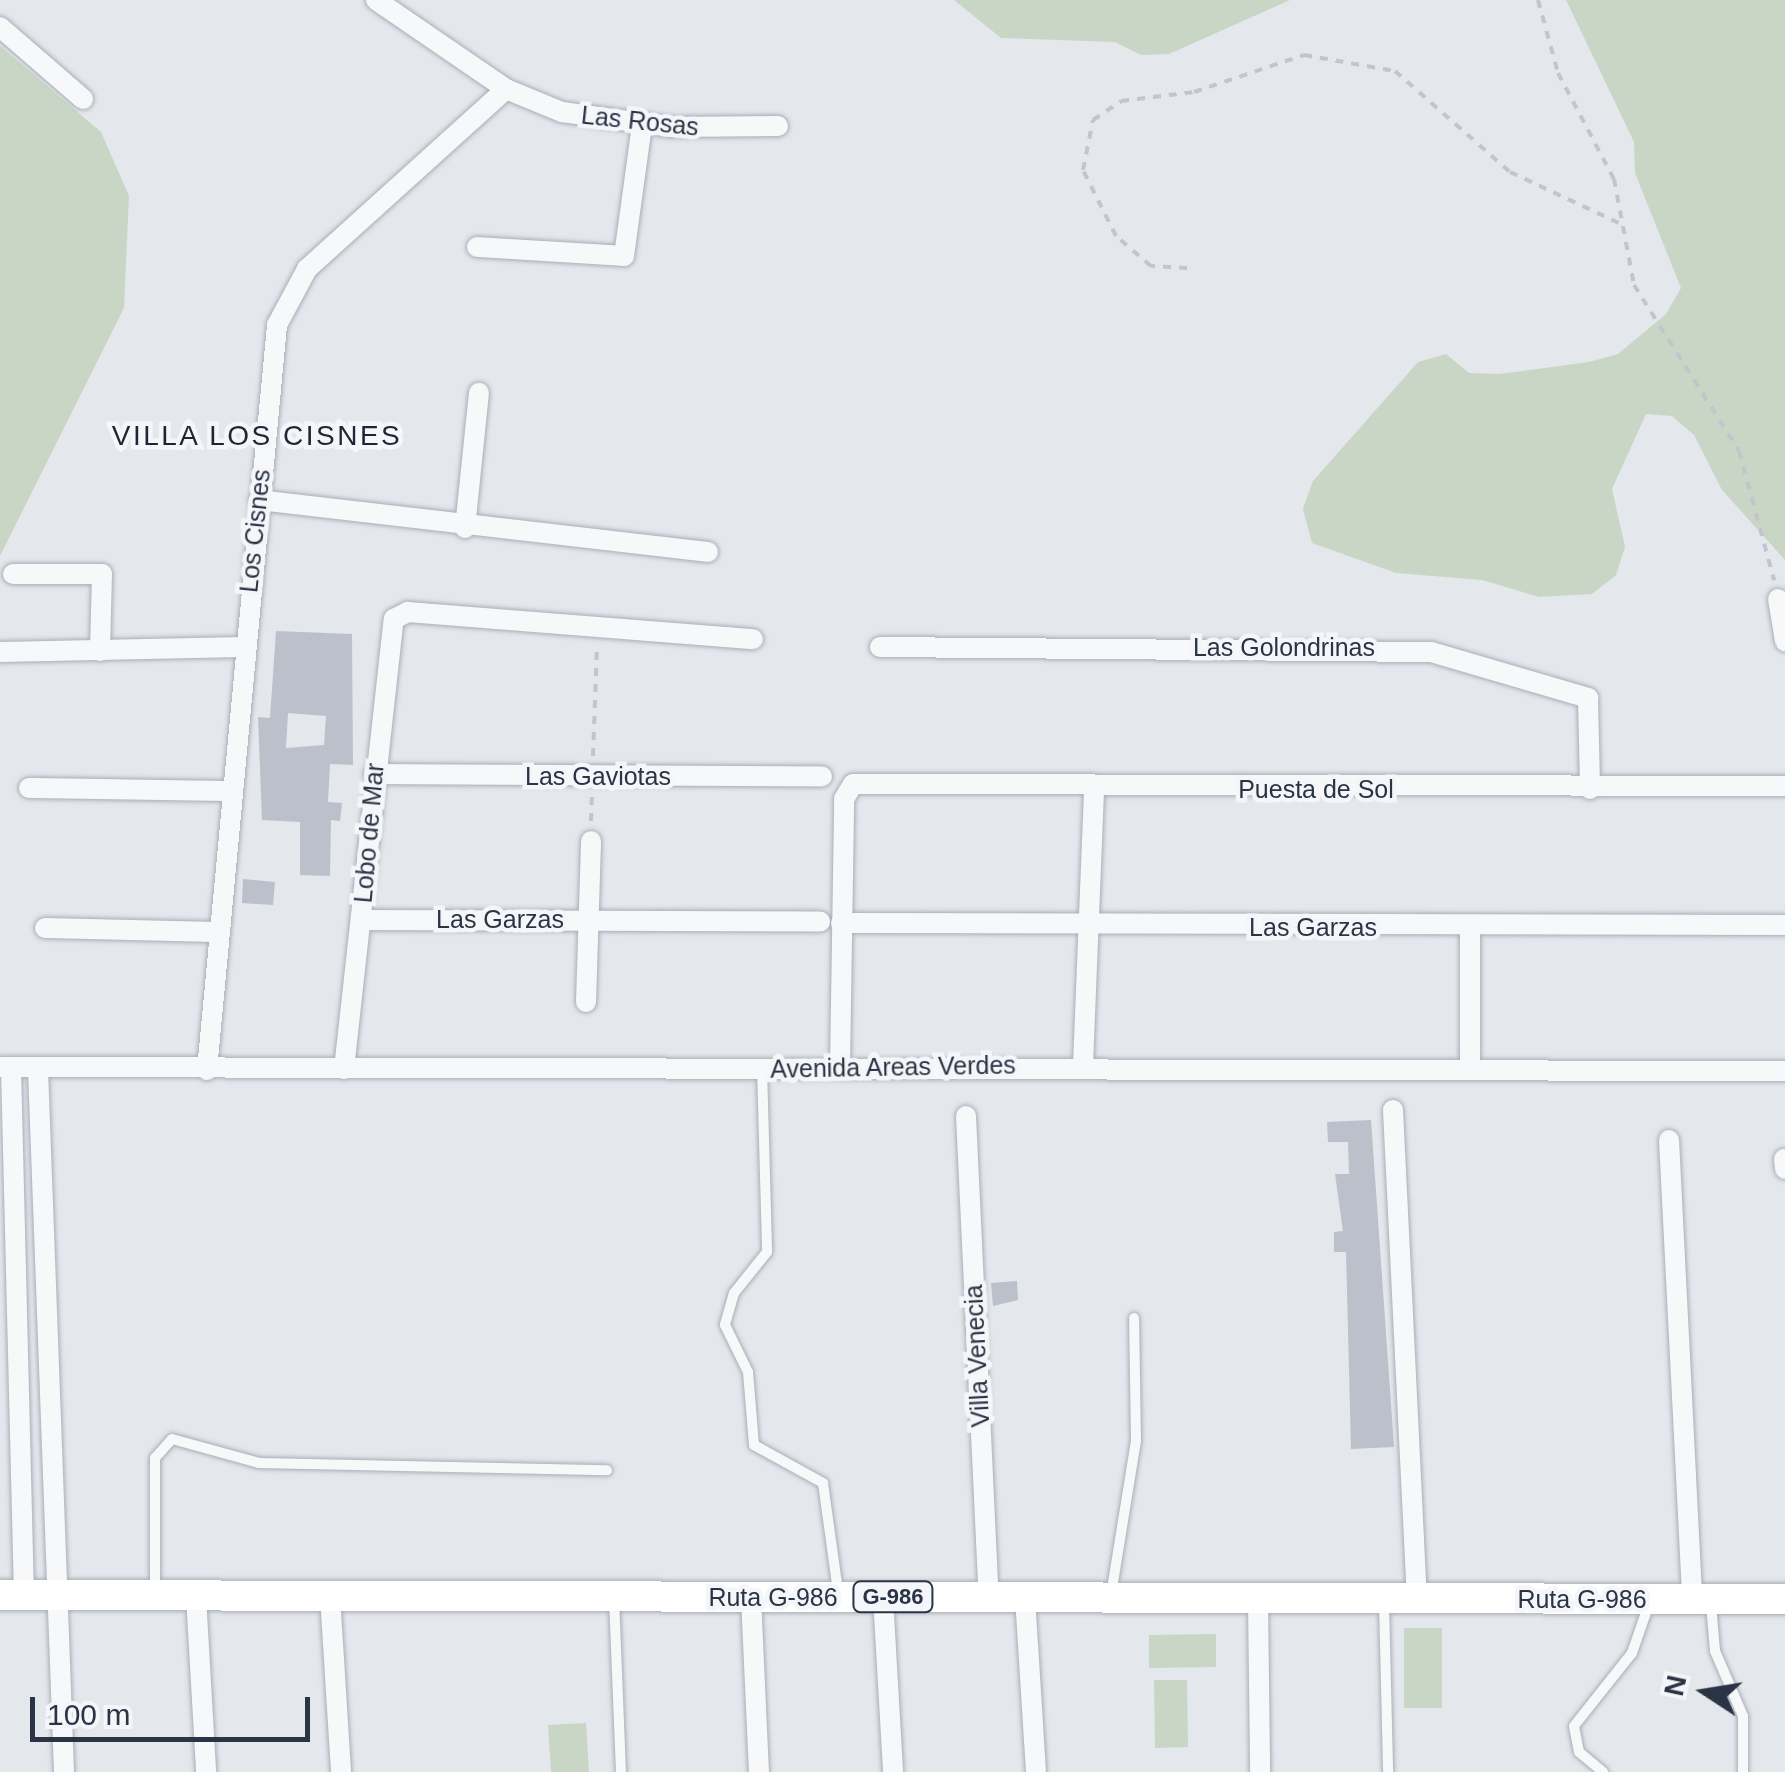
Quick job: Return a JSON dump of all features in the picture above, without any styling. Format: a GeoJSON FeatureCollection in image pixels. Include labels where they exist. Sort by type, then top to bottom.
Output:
{"type":"FeatureCollection","features":[{"type":"Feature","properties":{"kind":"main road","name":"Ruta G-986"},"geometry":{"type":"LineString","coordinates":[[26,1595],[1785,1599]]}},
{"type":"Feature","properties":{"kind":"street","name":"Las Rosas"},"geometry":{"type":"LineString","coordinates":[[376,0],[506,89],[562,112],[642,124],[778,126]]}},
{"type":"Feature","properties":{"kind":"street"},"geometry":{"type":"LineString","coordinates":[[0,27],[83,99]]}},
{"type":"Feature","properties":{"kind":"street","name":"Los Cisnes"},"geometry":{"type":"LineString","coordinates":[[207,1070],[242,647],[274,341],[290,294],[328,247],[506,89]]}},
{"type":"Feature","properties":{"kind":"street"},"geometry":{"type":"LineString","coordinates":[[477,247],[624,256],[642,124]]}},
{"type":"Feature","properties":{"kind":"street"},"geometry":{"type":"LineString","coordinates":[[465,528],[479,393]]}},
{"type":"Feature","properties":{"kind":"street"},"geometry":{"type":"LineString","coordinates":[[259,500],[465,528],[708,552]]}},
{"type":"Feature","properties":{"kind":"street"},"geometry":{"type":"LineString","coordinates":[[12,574],[102,574],[100,650]]}},
{"type":"Feature","properties":{"kind":"street"},"geometry":{"type":"LineString","coordinates":[[1778,600],[1785,641]]}},
{"type":"Feature","properties":{"kind":"street","name":"Lobo de Mar"},"geometry":{"type":"LineString","coordinates":[[344,1069],[391,624],[414,613],[598,630]]}},
{"type":"Feature","properties":{"kind":"street"},"geometry":{"type":"LineString","coordinates":[[598,630],[754,638]]}},
{"type":"Feature","properties":{"kind":"street"},"geometry":{"type":"LineString","coordinates":[[0,652],[242,647]]}},
{"type":"Feature","properties":{"kind":"street","name":"Las Golondrinas"},"geometry":{"type":"LineString","coordinates":[[880,647],[1430,652],[1588,698],[1590,789]]}},
{"type":"Feature","properties":{"kind":"street","name":"Las Gaviotas"},"geometry":{"type":"LineString","coordinates":[[374,774],[822,776]]}},
{"type":"Feature","properties":{"kind":"street","name":"Puesta de Sol"},"geometry":{"type":"LineString","coordinates":[[830,922],[848,788],[1785,786]]}},
{"type":"Feature","properties":{"kind":"street"},"geometry":{"type":"LineString","coordinates":[[30,788],[231,791]]}},
{"type":"Feature","properties":{"kind":"street"},"geometry":{"type":"LineString","coordinates":[[1083,1065],[1094,789]]}},
{"type":"Feature","properties":{"kind":"street"},"geometry":{"type":"LineString","coordinates":[[586,1002],[591,841]]}},
{"type":"Feature","properties":{"kind":"street","name":"Las Garzas"},"geometry":{"type":"LineString","coordinates":[[361,920],[588,919],[1088,927],[1785,925]]}},
{"type":"Feature","properties":{"kind":"street"},"geometry":{"type":"LineString","coordinates":[[830,922],[840,1067]]}},
{"type":"Feature","properties":{"kind":"street"},"geometry":{"type":"LineString","coordinates":[[1470,927],[1470,1064]]}},
{"type":"Feature","properties":{"kind":"street"},"geometry":{"type":"LineString","coordinates":[[44,928],[218,932]]}},
{"type":"Feature","properties":{"kind":"street","name":"Avenida Areas Verdes"},"geometry":{"type":"LineString","coordinates":[[6,1068],[1470,1064],[1785,1070]]}},
{"type":"Feature","properties":{"kind":"street"},"geometry":{"type":"LineString","coordinates":[[6,1068],[26,1595],[64,1772]]}},
{"type":"Feature","properties":{"kind":"street"},"geometry":{"type":"LineString","coordinates":[[26,1595],[38,1069]]}},
{"type":"Feature","properties":{"kind":"street"},"geometry":{"type":"LineString","coordinates":[[1392,1110],[1417,1598]]}},
{"type":"Feature","properties":{"kind":"street","name":"Villa Venecia"},"geometry":{"type":"LineString","coordinates":[[966,1116],[990,1597]]}},
{"type":"Feature","properties":{"kind":"street"},"geometry":{"type":"LineString","coordinates":[[1669,1140],[1702,1599]]}},
{"type":"Feature","properties":{"kind":"street"},"geometry":{"type":"LineString","coordinates":[[1784,1159],[1785,1169]]}},
{"type":"Feature","properties":{"kind":"street"},"geometry":{"type":"LineString","coordinates":[[196,1596],[206,1772]]}},
{"type":"Feature","properties":{"kind":"street"},"geometry":{"type":"LineString","coordinates":[[330,1596],[341,1772]]}},
{"type":"Feature","properties":{"kind":"street"},"geometry":{"type":"LineString","coordinates":[[751,1597],[759,1772]]}},
{"type":"Feature","properties":{"kind":"street"},"geometry":{"type":"LineString","coordinates":[[882,1597],[893,1772]]}},
{"type":"Feature","properties":{"kind":"street"},"geometry":{"type":"LineString","coordinates":[[1025,1598],[1036,1772]]}},
{"type":"Feature","properties":{"kind":"street"},"geometry":{"type":"LineString","coordinates":[[1258,1599],[1260,1772]]}},
{"type":"Feature","properties":{"kind":"lane"},"geometry":{"type":"LineString","coordinates":[[762,1068],[767,1252],[734,1293],[724,1325],[748,1372],[754,1446],[823,1483],[839,1597]]}},
{"type":"Feature","properties":{"kind":"lane"},"geometry":{"type":"LineString","coordinates":[[1110,1598],[1136,1441],[1134,1318]]}},
{"type":"Feature","properties":{"kind":"lane"},"geometry":{"type":"LineString","coordinates":[[155,1595],[155,1458],[172,1439],[258,1463],[606,1470]]}},
{"type":"Feature","properties":{"kind":"lane"},"geometry":{"type":"LineString","coordinates":[[614,1596],[620,1772]]}},
{"type":"Feature","properties":{"kind":"lane"},"geometry":{"type":"LineString","coordinates":[[1384,1599],[1388,1772]]}},
{"type":"Feature","properties":{"kind":"lane"},"geometry":{"type":"LineString","coordinates":[[1603,1772],[1579,1752],[1574,1726],[1632,1652],[1649,1599]]}},
{"type":"Feature","properties":{"kind":"lane"},"geometry":{"type":"LineString","coordinates":[[1702,1599],[1715,1651],[1742,1716],[1743,1772]]}},
{"type":"Feature","properties":{"kind":"path"},"geometry":{"type":"LineString","coordinates":[[1538,0],[1558,73],[1614,180],[1619,223],[1634,285],[1739,451],[1778,600]]}},
{"type":"Feature","properties":{"kind":"path"},"geometry":{"type":"LineString","coordinates":[[1187,268],[1151,266],[1116,236],[1083,170],[1093,120],[1121,100],[1194,92],[1304,55],[1394,71],[1510,172],[1619,223]]}},
{"type":"Feature","properties":{"kind":"path"},"geometry":{"type":"LineString","coordinates":[[591,841],[598,630]]}},
{"type":"Feature","properties":{"kind":"green space"},"geometry":{"type":"Polygon","coordinates":[[[954,0],[1290,0],[1169,54],[1141,55],[1115,42],[1001,38],[954,0]]]}},
{"type":"Feature","properties":{"kind":"green space"},"geometry":{"type":"Polygon","coordinates":[[[1566,0],[1785,0],[1785,560],[1722,490],[1694,435],[1672,416],[1646,414],[1612,489],[1625,547],[1616,575],[1592,594],[1539,597],[1482,580],[1396,573],[1312,543],[1303,509],[1313,481],[1418,362],[1446,354],[1469,373],[1499,374],[1589,362],[1618,354],[1666,314],[1681,288],[1635,173],[1634,142],[1566,0]]]}},
{"type":"Feature","properties":{"kind":"green space"},"geometry":{"type":"Polygon","coordinates":[[[0,46],[101,132],[129,196],[124,308],[0,556],[0,46]]]}},
{"type":"Feature","properties":{"kind":"green space"},"geometry":{"type":"Polygon","coordinates":[[[1404,1628],[1442,1628],[1442,1708],[1404,1708],[1404,1628]]]}},
{"type":"Feature","properties":{"kind":"green space"},"geometry":{"type":"Polygon","coordinates":[[[1216,1634],[1216,1667],[1149,1668],[1149,1635],[1216,1634]]]}},
{"type":"Feature","properties":{"kind":"green space"},"geometry":{"type":"Polygon","coordinates":[[[1154,1680],[1187,1680],[1188,1747],[1155,1748],[1154,1680]]]}},
{"type":"Feature","properties":{"kind":"green space"},"geometry":{"type":"Polygon","coordinates":[[[586,1723],[589,1772],[551,1772],[548,1725],[586,1723]]]}},
{"type":"Feature","properties":{"kind":"building"},"geometry":{"type":"Polygon","coordinates":[[[276,631],[352,634],[353,765],[330,764],[328,802],[342,803],[340,821],[331,820],[330,876],[300,875],[300,822],[262,820],[258,717],[270,718],[276,631]],[[288,713],[286,748],[324,745],[326,716],[288,713]]]}},
{"type":"Feature","properties":{"kind":"building"},"geometry":{"type":"Polygon","coordinates":[[[243,879],[275,882],[273,905],[242,903],[243,879]]]}},
{"type":"Feature","properties":{"kind":"building"},"geometry":{"type":"Polygon","coordinates":[[[1371,1120],[1394,1447],[1351,1449],[1346,1252],[1334,1252],[1334,1232],[1343,1231],[1335,1174],[1349,1174],[1348,1142],[1328,1142],[1327,1122],[1371,1120]]]}},
{"type":"Feature","properties":{"kind":"building"},"geometry":{"type":"Polygon","coordinates":[[[1017,1281],[1018,1300],[993,1306],[991,1283],[1017,1281]]]}},
{"type":"Feature","properties":{"kind":"district","name":"VILLA LOS CISNES"},"geometry":{"type":"Point","coordinates":[257,436]}}]}
